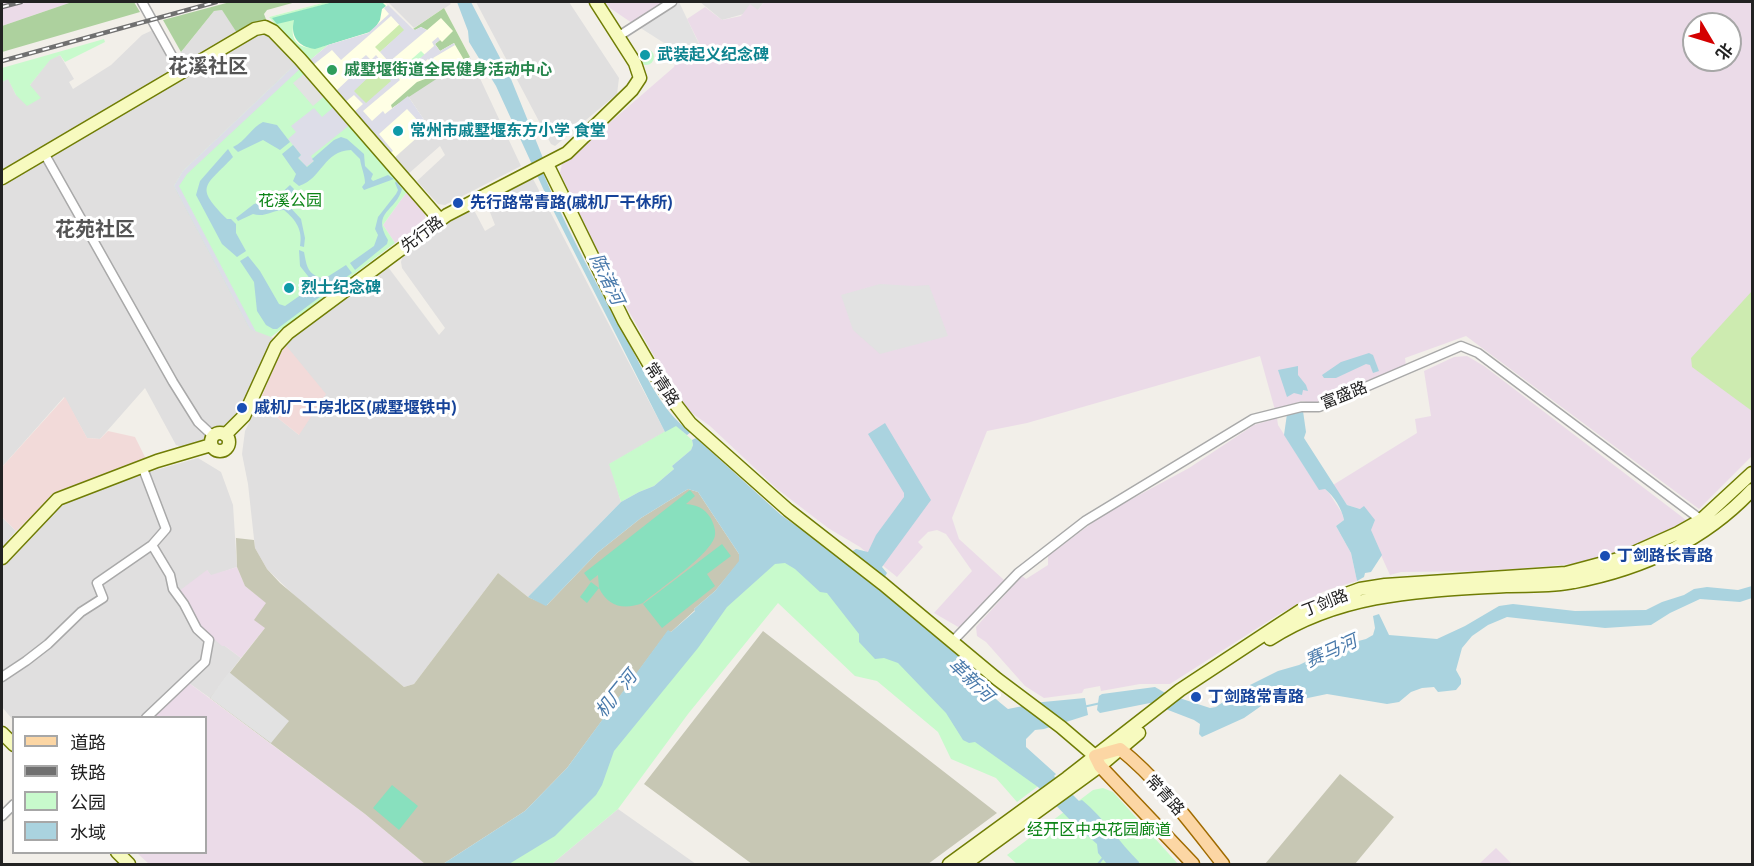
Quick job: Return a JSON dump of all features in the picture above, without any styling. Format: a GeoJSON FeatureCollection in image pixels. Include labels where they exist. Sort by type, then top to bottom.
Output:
{"type":"FeatureCollection","features":[{"type":"Feature","properties":{"kind":"main road"},"geometry":{"type":"LineString","coordinates":[[1098,761],[1120,749]]}},
{"type":"Feature","properties":{"kind":"main road","name":"常青路"},"geometry":{"type":"LineString","coordinates":[[1120,749],[1150,777],[1223,864]]}},
{"type":"Feature","properties":{"kind":"main road","name":"常青路"},"geometry":{"type":"LineString","coordinates":[[1098,761],[1193,864]]}},
{"type":"Feature","properties":{"kind":"street"},"geometry":{"type":"LineString","coordinates":[[141,2],[182,72]]}},
{"type":"Feature","properties":{"kind":"street","name":"先行路"},"geometry":{"type":"LineString","coordinates":[[216,439],[244,416],[276,345],[288,333],[440,220],[567,153],[632,90],[640,78],[635,63],[596,2]]}},
{"type":"Feature","properties":{"kind":"street"},"geometry":{"type":"LineString","coordinates":[[619,36],[672,2]]}},
{"type":"Feature","properties":{"kind":"street"},"geometry":{"type":"LineString","coordinates":[[2,178],[255,29],[265,27],[300,59],[440,220]]}},
{"type":"Feature","properties":{"kind":"street"},"geometry":{"type":"LineString","coordinates":[[2,558],[58,499],[216,439],[198,422],[173,382],[44,153]]}},
{"type":"Feature","properties":{"kind":"street","name":"常青路"},"geometry":{"type":"LineString","coordinates":[[546,165],[624,321],[675,405],[712,444],[788,510],[884,584],[952,642],[1061,727],[1098,761]]}},
{"type":"Feature","properties":{"kind":"street","name":"富盛路"},"geometry":{"type":"LineString","coordinates":[[952,642],[1018,573],[1085,521],[1253,419],[1301,407],[1319,408],[1461,346],[1478,353],[1712,527]]}},
{"type":"Feature","properties":{"kind":"street"},"geometry":{"type":"LineString","coordinates":[[2,677],[41,650],[81,612],[103,598],[97,583],[152,545],[166,529],[142,466]]}},
{"type":"Feature","properties":{"kind":"street","name":"丁剑路"},"geometry":{"type":"LineString","coordinates":[[965,864],[1185,691],[1300,611],[1360,589],[1385,585],[1566,573],[1622,558],[1701,520],[1752,473]]}},
{"type":"Feature","properties":{"kind":"street","name":"丁剑路"},"geometry":{"type":"LineString","coordinates":[[1185,691],[1280,633],[1331,609],[1386,595],[1573,583],[1629,568],[1684,544],[1712,527],[1732,511],[1752,490]]}},
{"type":"Feature","properties":{"kind":"street"},"geometry":{"type":"LineString","coordinates":[[147,716],[205,662],[209,640],[196,628],[184,604],[173,589],[170,575],[152,545]]}},
{"type":"Feature","properties":{"kind":"street","name":"丁剑路"},"geometry":{"type":"LineString","coordinates":[[1120,749],[1160,712]]}},
{"type":"Feature","properties":{"kind":"street","name":"丁剑路"},"geometry":{"type":"LineString","coordinates":[[949,864],[1045,800]]}},
{"type":"Feature","properties":{"kind":"shaded area"},"geometry":{"type":"Polygon","coordinates":[[[2,2],[72,2],[2,26],[2,2]]]}},
{"type":"Feature","properties":{"kind":"shaded area"},"geometry":{"type":"Polygon","coordinates":[[[326,2],[384,2],[413,29],[444,8],[470,57],[408,96],[429,127],[393,159],[269,17],[326,2]]]}},
{"type":"Feature","properties":{"kind":"shaded area"},"geometry":{"type":"Polygon","coordinates":[[[388,2],[449,2],[451,4],[414,28],[388,2]]]}},
{"type":"Feature","properties":{"kind":"shaded area"},"geometry":{"type":"Polygon","coordinates":[[[476,2],[569,2],[619,78],[617,94],[555,146],[551,144],[476,2]]]}},
{"type":"Feature","properties":{"kind":"shaded area"},"geometry":{"type":"Polygon","coordinates":[[[605,2],[663,2],[632,23],[605,2]]]}},
{"type":"Feature","properties":{"kind":"shaded area"},"geometry":{"type":"Polygon","coordinates":[[[679,2],[699,44],[697,52],[680,47],[672,48],[639,27],[679,2]]]}},
{"type":"Feature","properties":{"kind":"shaded area"},"geometry":{"type":"Polygon","coordinates":[[[700,2],[764,2],[758,10],[722,20],[700,2]]]}},
{"type":"Feature","properties":{"kind":"shaded area"},"geometry":{"type":"Polygon","coordinates":[[[764,2],[1752,2],[1752,456],[1699,509],[1466,336],[1405,358],[1406,366],[1319,405],[1302,401],[1275,410],[1260,356],[1027,423],[987,431],[952,518],[959,539],[1004,580],[960,628],[934,613],[972,571],[946,534],[937,530],[928,532],[918,542],[923,547],[897,577],[860,547],[828,528],[776,488],[710,426],[682,406],[594,249],[560,173],[562,164],[674,67],[680,47],[699,43],[687,19],[705,7],[722,20],[741,16],[750,4],[758,10],[764,2]]]}},
{"type":"Feature","properties":{"kind":"shaded area"},"geometry":{"type":"Polygon","coordinates":[[[388,5],[413,29],[421,27],[427,30],[389,62],[380,52],[404,30],[391,16],[341,60],[332,50],[313,65],[309,61],[328,45],[368,33],[389,14],[384,8],[388,5]]]}},
{"type":"Feature","properties":{"kind":"shaded area"},"geometry":{"type":"Polygon","coordinates":[[[222,10],[244,42],[264,33],[270,33],[298,62],[183,171],[174,186],[271,337],[275,339],[237,413],[221,428],[213,430],[203,441],[185,448],[176,445],[145,388],[100,439],[87,438],[64,397],[2,467],[2,82],[8,78],[16,95],[30,85],[50,59],[60,55],[74,79],[69,82],[73,89],[111,65],[142,35],[155,29],[174,61],[214,11],[222,10]]]}},
{"type":"Feature","properties":{"kind":"shaded area"},"geometry":{"type":"Polygon","coordinates":[[[438,37],[440,40],[435,44],[440,51],[454,43],[455,45],[433,58],[432,63],[428,59],[417,69],[420,73],[416,75],[411,70],[404,77],[402,74],[434,46],[432,42],[438,37]]]}},
{"type":"Feature","properties":{"kind":"shaded area"},"geometry":{"type":"Polygon","coordinates":[[[366,55],[371,60],[376,55],[393,76],[395,74],[400,80],[363,111],[372,121],[383,111],[385,114],[408,96],[425,121],[421,124],[407,109],[379,134],[393,151],[389,154],[353,113],[363,104],[354,95],[344,103],[335,92],[354,74],[350,69],[355,65],[359,70],[363,66],[359,61],[366,55]],[[379,67],[354,91],[366,103],[391,81],[379,67]]]}},
{"type":"Feature","properties":{"kind":"shaded area"},"geometry":{"type":"Polygon","coordinates":[[[470,57],[521,166],[445,205],[438,204],[417,181],[445,155],[440,146],[407,175],[393,159],[408,96],[470,57]]]}},
{"type":"Feature","properties":{"kind":"shaded area"},"geometry":{"type":"Polygon","coordinates":[[[298,62],[302,67],[187,174],[179,186],[256,332],[250,329],[174,186],[183,171],[298,62]]]}},
{"type":"Feature","properties":{"kind":"shaded area"},"geometry":{"type":"Polygon","coordinates":[[[305,73],[326,95],[313,106],[293,83],[305,73]]]}},
{"type":"Feature","properties":{"kind":"shaded area"},"geometry":{"type":"Polygon","coordinates":[[[336,105],[351,124],[311,156],[314,161],[306,167],[298,157],[301,155],[288,139],[296,132],[291,126],[314,108],[322,117],[336,105]]]}},
{"type":"Feature","properties":{"kind":"shaded area"},"geometry":{"type":"Polygon","coordinates":[[[531,175],[665,432],[610,464],[621,502],[528,597],[498,573],[414,684],[404,687],[299,600],[267,569],[255,548],[248,484],[242,454],[245,431],[259,403],[299,435],[284,343],[388,267],[439,335],[445,328],[402,268],[403,255],[443,224],[468,209],[473,209],[485,231],[495,225],[486,202],[531,175]]]}},
{"type":"Feature","properties":{"kind":"shaded area"},"geometry":{"type":"Polygon","coordinates":[[[408,190],[425,214],[425,220],[395,243],[383,225],[408,190]]]}},
{"type":"Feature","properties":{"kind":"shaded area"},"geometry":{"type":"Polygon","coordinates":[[[880,284],[929,285],[948,336],[880,354],[853,330],[841,295],[880,284]]]}},
{"type":"Feature","properties":{"kind":"shaded area"},"geometry":{"type":"Polygon","coordinates":[[[284,343],[326,394],[299,435],[259,403],[284,343]]]}},
{"type":"Feature","properties":{"kind":"shaded area"},"geometry":{"type":"Polygon","coordinates":[[[1467,356],[1484,366],[1686,520],[1684,525],[1644,544],[1604,559],[1492,571],[1401,572],[1390,575],[1360,509],[1347,505],[1333,485],[1417,433],[1415,419],[1431,416],[1424,371],[1454,357],[1467,356]]]}},
{"type":"Feature","properties":{"kind":"shaded area"},"geometry":{"type":"Polygon","coordinates":[[[65,397],[87,438],[100,439],[108,431],[135,437],[146,459],[55,494],[16,531],[2,517],[2,467],[65,397]]]}},
{"type":"Feature","properties":{"kind":"shaded area"},"geometry":{"type":"Polygon","coordinates":[[[1277,418],[1278,425],[1319,489],[1325,489],[1329,493],[1342,513],[1344,520],[1336,526],[1351,553],[1357,581],[1327,590],[1281,613],[1170,684],[1140,684],[1101,691],[1100,686],[1084,689],[1082,693],[1044,698],[1025,686],[986,642],[977,636],[976,627],[1022,576],[1026,579],[1048,565],[1048,556],[1104,514],[1189,468],[1254,425],[1277,418]]]}},
{"type":"Feature","properties":{"kind":"shaded area"},"geometry":{"type":"Polygon","coordinates":[[[198,458],[221,472],[233,505],[237,567],[211,576],[207,570],[225,646],[241,658],[210,698],[189,683],[154,716],[12,716],[12,719],[2,707],[2,566],[26,536],[60,504],[149,472],[198,458]]]}},
{"type":"Feature","properties":{"kind":"shaded area"},"geometry":{"type":"Polygon","coordinates":[[[688,489],[698,492],[739,554],[740,561],[715,591],[671,632],[668,631],[567,768],[525,811],[443,864],[425,864],[365,814],[210,698],[265,628],[254,620],[266,603],[245,586],[237,567],[236,538],[254,540],[255,548],[267,569],[280,583],[404,687],[414,684],[498,573],[528,597],[547,605],[597,553],[641,518],[688,489]]]}},
{"type":"Feature","properties":{"kind":"shaded area"},"geometry":{"type":"Polygon","coordinates":[[[2,517],[16,531],[2,547],[2,517]]]}},
{"type":"Feature","properties":{"kind":"shaded area"},"geometry":{"type":"Polygon","coordinates":[[[237,567],[245,586],[267,603],[265,628],[241,658],[222,646],[199,626],[179,591],[207,570],[211,575],[237,567]]]}},
{"type":"Feature","properties":{"kind":"shaded area"},"geometry":{"type":"Polygon","coordinates":[[[763,631],[997,813],[928,864],[752,864],[644,784],[763,631]]]}},
{"type":"Feature","properties":{"kind":"shaded area"},"geometry":{"type":"Polygon","coordinates":[[[229,672],[289,721],[271,743],[210,698],[229,672]]]}},
{"type":"Feature","properties":{"kind":"shaded area"},"geometry":{"type":"Polygon","coordinates":[[[189,683],[365,814],[425,864],[149,864],[138,854],[207,854],[207,716],[154,716],[189,683]]]}},
{"type":"Feature","properties":{"kind":"shaded area"},"geometry":{"type":"Polygon","coordinates":[[[1340,774],[1394,817],[1355,864],[1265,864],[1340,774]]]}},
{"type":"Feature","properties":{"kind":"shaded area"},"geometry":{"type":"Polygon","coordinates":[[[618,809],[696,864],[552,864],[618,809]]]}},
{"type":"Feature","properties":{"kind":"shaded area"},"geometry":{"type":"Polygon","coordinates":[[[1496,848],[1512,864],[1479,864],[1496,848]]]}},
{"type":"Feature","properties":{"kind":"green space"},"geometry":{"type":"Polygon","coordinates":[[[72,2],[134,2],[140,12],[2,52],[2,26],[72,2]]]}},
{"type":"Feature","properties":{"kind":"green space"},"geometry":{"type":"Polygon","coordinates":[[[230,2],[296,2],[267,10],[264,14],[267,22],[237,33],[222,10],[214,11],[181,52],[163,20],[230,2]]]}},
{"type":"Feature","properties":{"kind":"green space"},"geometry":{"type":"Polygon","coordinates":[[[333,2],[272,19],[294,19],[293,35],[298,44],[302,46],[313,48],[328,45],[309,61],[336,90],[335,92],[269,17],[333,2]]]}},
{"type":"Feature","properties":{"kind":"green space"},"geometry":{"type":"Polygon","coordinates":[[[333,2],[382,2],[386,6],[382,9],[380,20],[373,31],[315,49],[304,46],[294,36],[294,20],[277,24],[272,18],[333,2]]]}},
{"type":"Feature","properties":{"kind":"green space"},"geometry":{"type":"Polygon","coordinates":[[[444,8],[470,57],[392,108],[391,105],[417,82],[433,76],[438,67],[443,73],[464,60],[454,43],[440,51],[435,44],[440,40],[442,42],[453,31],[441,18],[427,30],[421,27],[413,29],[444,8]]]}},
{"type":"Feature","properties":{"kind":"green space"},"geometry":{"type":"Polygon","coordinates":[[[400,24],[405,30],[380,52],[375,47],[400,24]]]}},
{"type":"Feature","properties":{"kind":"green space"},"geometry":{"type":"Polygon","coordinates":[[[104,39],[105,42],[65,62],[60,55],[50,60],[30,85],[41,98],[27,106],[16,95],[8,79],[2,82],[2,68],[104,39]]]}},
{"type":"Feature","properties":{"kind":"green space"},"geometry":{"type":"Polygon","coordinates":[[[646,49],[654,57],[646,65],[638,57],[646,49]]]}},
{"type":"Feature","properties":{"kind":"green space"},"geometry":{"type":"Polygon","coordinates":[[[421,51],[425,55],[402,74],[398,71],[421,51]]]}},
{"type":"Feature","properties":{"kind":"green space","name":"花溪公园"},"geometry":{"type":"Polygon","coordinates":[[[298,62],[408,190],[383,225],[395,243],[271,337],[250,329],[174,186],[183,171],[298,62]]]}},
{"type":"Feature","properties":{"kind":"green space"},"geometry":{"type":"Polygon","coordinates":[[[379,67],[392,81],[366,104],[353,91],[379,67]]]}},
{"type":"Feature","properties":{"kind":"green space"},"geometry":{"type":"Polygon","coordinates":[[[1752,291],[1752,411],[1692,367],[1691,358],[1752,291]]]}},
{"type":"Feature","properties":{"kind":"green space"},"geometry":{"type":"Polygon","coordinates":[[[676,425],[692,440],[691,450],[654,486],[621,502],[609,464],[676,425]]]}},
{"type":"Feature","properties":{"kind":"green space"},"geometry":{"type":"Polygon","coordinates":[[[690,490],[695,496],[686,504],[703,509],[715,528],[712,543],[705,551],[684,571],[643,603],[629,606],[617,605],[607,599],[599,588],[598,575],[590,581],[584,573],[690,490]]]}},
{"type":"Feature","properties":{"kind":"green space"},"geometry":{"type":"Polygon","coordinates":[[[722,544],[731,556],[707,574],[715,586],[662,628],[643,604],[722,544]]]}},
{"type":"Feature","properties":{"kind":"green space","name":"经开区中央花园廊道"},"geometry":{"type":"Polygon","coordinates":[[[777,549],[1045,781],[1017,802],[996,778],[951,759],[938,732],[877,681],[855,676],[778,603],[688,714],[618,809],[552,864],[489,864],[777,549]]]}},
{"type":"Feature","properties":{"kind":"green space"},"geometry":{"type":"Polygon","coordinates":[[[591,582],[599,588],[587,603],[580,597],[591,582]]]}},
{"type":"Feature","properties":{"kind":"green space"},"geometry":{"type":"Polygon","coordinates":[[[392,785],[418,806],[399,830],[373,808],[392,785]]]}},
{"type":"Feature","properties":{"kind":"green space","name":"经开区中央花园廊道"},"geometry":{"type":"Polygon","coordinates":[[[1103,788],[1113,792],[1178,864],[1017,864],[1007,855],[1093,790],[1103,788]]]}},
{"type":"Feature","properties":{"kind":"water"},"geometry":{"type":"Polygon","coordinates":[[[457,2],[471,2],[511,79],[543,158],[538,161],[578,249],[653,388],[670,413],[691,432],[687,435],[676,426],[665,432],[552,208],[496,86],[469,42],[468,31],[457,2]]]}},
{"type":"Feature","properties":{"kind":"water"},"geometry":{"type":"Polygon","coordinates":[[[263,122],[277,125],[290,142],[280,150],[263,140],[238,152],[233,147],[255,128],[263,122]]]}},
{"type":"Feature","properties":{"kind":"water"},"geometry":{"type":"Polygon","coordinates":[[[341,137],[347,139],[364,154],[365,166],[373,174],[371,179],[373,181],[388,175],[394,179],[364,190],[362,187],[365,180],[360,159],[351,150],[334,155],[307,182],[299,186],[293,181],[296,174],[282,154],[293,145],[301,155],[298,158],[307,167],[314,161],[312,159],[334,140],[341,137]]]}},
{"type":"Feature","properties":{"kind":"water"},"geometry":{"type":"Polygon","coordinates":[[[228,149],[233,157],[210,181],[207,193],[210,200],[227,219],[231,219],[236,224],[236,233],[246,251],[237,257],[222,244],[196,195],[200,181],[228,149]]]}},
{"type":"Feature","properties":{"kind":"water"},"geometry":{"type":"Polygon","coordinates":[[[396,181],[402,189],[395,203],[383,217],[382,223],[388,240],[387,244],[355,270],[350,263],[374,246],[378,235],[375,229],[378,217],[398,190],[396,181]]]}},
{"type":"Feature","properties":{"kind":"water"},"geometry":{"type":"Polygon","coordinates":[[[290,185],[294,189],[289,206],[301,219],[305,238],[304,247],[300,246],[298,226],[284,210],[261,215],[253,214],[238,221],[236,218],[254,204],[276,198],[290,185]]]}},
{"type":"Feature","properties":{"kind":"water"},"geometry":{"type":"Polygon","coordinates":[[[299,250],[304,252],[309,269],[318,277],[324,279],[346,265],[352,273],[277,329],[273,329],[266,325],[257,311],[254,282],[240,261],[248,256],[260,271],[279,304],[285,306],[315,285],[300,266],[299,250]]]}},
{"type":"Feature","properties":{"kind":"water"},"geometry":{"type":"Polygon","coordinates":[[[1369,353],[1373,355],[1379,371],[1373,373],[1370,365],[1366,364],[1336,378],[1324,378],[1322,375],[1341,362],[1369,353]]]}},
{"type":"Feature","properties":{"kind":"water"},"geometry":{"type":"Polygon","coordinates":[[[1298,366],[1298,375],[1308,391],[1303,390],[1302,395],[1294,393],[1287,397],[1278,370],[1298,366]]]}},
{"type":"Feature","properties":{"kind":"water"},"geometry":{"type":"Polygon","coordinates":[[[1303,411],[1306,432],[1304,438],[1347,505],[1360,509],[1364,506],[1375,520],[1371,530],[1382,555],[1371,572],[1365,573],[1364,577],[1357,581],[1351,553],[1336,526],[1344,520],[1339,507],[1325,489],[1319,490],[1284,435],[1287,414],[1303,411]]]}},
{"type":"Feature","properties":{"kind":"water","name":"革新河"},"geometry":{"type":"Polygon","coordinates":[[[885,423],[931,500],[882,567],[887,573],[879,587],[971,665],[981,684],[1008,709],[1043,702],[1085,698],[1088,715],[1035,730],[1026,739],[1026,747],[1056,774],[1054,776],[1079,801],[1082,800],[1097,814],[1139,864],[1107,864],[1098,853],[1097,844],[1038,787],[975,742],[969,743],[963,740],[946,713],[898,663],[884,658],[875,659],[859,642],[859,634],[827,593],[820,592],[785,563],[775,564],[727,607],[698,648],[614,751],[596,795],[555,836],[509,864],[443,864],[525,811],[567,768],[668,630],[671,632],[695,611],[694,609],[715,591],[739,561],[739,554],[698,492],[688,489],[641,518],[597,553],[546,606],[528,597],[621,502],[654,486],[674,469],[672,466],[691,450],[692,440],[696,438],[781,515],[841,558],[856,549],[868,552],[876,535],[904,497],[904,493],[868,434],[885,423]]]}},
{"type":"Feature","properties":{"kind":"water"},"geometry":{"type":"Polygon","coordinates":[[[1752,586],[1752,598],[1740,602],[1700,599],[1651,625],[1605,628],[1507,617],[1488,625],[1472,636],[1462,648],[1456,670],[1461,684],[1456,690],[1438,692],[1434,687],[1422,688],[1411,692],[1399,702],[1387,704],[1327,694],[1303,699],[1274,697],[1244,718],[1202,737],[1199,734],[1200,724],[1194,720],[1150,703],[1100,713],[1097,710],[1099,696],[1102,694],[1155,687],[1167,694],[1210,708],[1216,707],[1240,690],[1278,671],[1299,665],[1339,646],[1366,639],[1373,635],[1375,628],[1373,616],[1379,614],[1389,635],[1437,639],[1499,606],[1513,604],[1575,611],[1646,610],[1694,589],[1707,587],[1738,590],[1752,586]]]}},
{"type":"Feature","properties":{"kind":"waterway","name":"赛马河"},"geometry":{"type":"LineString","coordinates":[[1083,707],[1101,703]]}},
{"type":"Feature","properties":{"kind":"waterway"},"geometry":{"type":"LineString","coordinates":[[1098,864],[1103,858]]}},
{"type":"Feature","properties":{"kind":"railway"},"geometry":{"type":"LineString","coordinates":[[2,7],[21,2]]}},
{"type":"Feature","properties":{"kind":"railway"},"geometry":{"type":"LineString","coordinates":[[2,61],[216,2]]}},
{"type":"Feature","properties":{"kind":"place","name":"武装起义纪念碑"},"geometry":{"type":"Point","coordinates":[645,55]}},
{"type":"Feature","properties":{"kind":"place","name":"戚墅堰街道全民健身活动中心"},"geometry":{"type":"Point","coordinates":[332,70]}},
{"type":"Feature","properties":{"kind":"place","name":"常州市戚墅堰东方小学 食堂"},"geometry":{"type":"Point","coordinates":[398,131]}},
{"type":"Feature","properties":{"kind":"place","name":"先行路常青路(戚机厂干休所)"},"geometry":{"type":"Point","coordinates":[458,203]}},
{"type":"Feature","properties":{"kind":"place","name":"烈士纪念碑"},"geometry":{"type":"Point","coordinates":[289,288]}},
{"type":"Feature","properties":{"kind":"place","name":"戚机厂工房北区(戚墅堰铁中)"},"geometry":{"type":"Point","coordinates":[242,408]}},
{"type":"Feature","properties":{"kind":"place","name":"丁剑路长青路"},"geometry":{"type":"Point","coordinates":[1605,556]}},
{"type":"Feature","properties":{"kind":"place","name":"丁剑路常青路"},"geometry":{"type":"Point","coordinates":[1196,697]}},
{"type":"Feature","properties":{"kind":"district","name":"花溪社区"},"geometry":{"type":"Point","coordinates":[208,66]}},
{"type":"Feature","properties":{"kind":"district","name":"花苑社区"},"geometry":{"type":"Point","coordinates":[95,229]}},
{"type":"Feature","properties":{"kind":"water label","name":"陈渚河"},"geometry":{"type":"Point","coordinates":[607,279]}},
{"type":"Feature","properties":{"kind":"water label","name":"机厂河"},"geometry":{"type":"Point","coordinates":[616,694]}}]}
